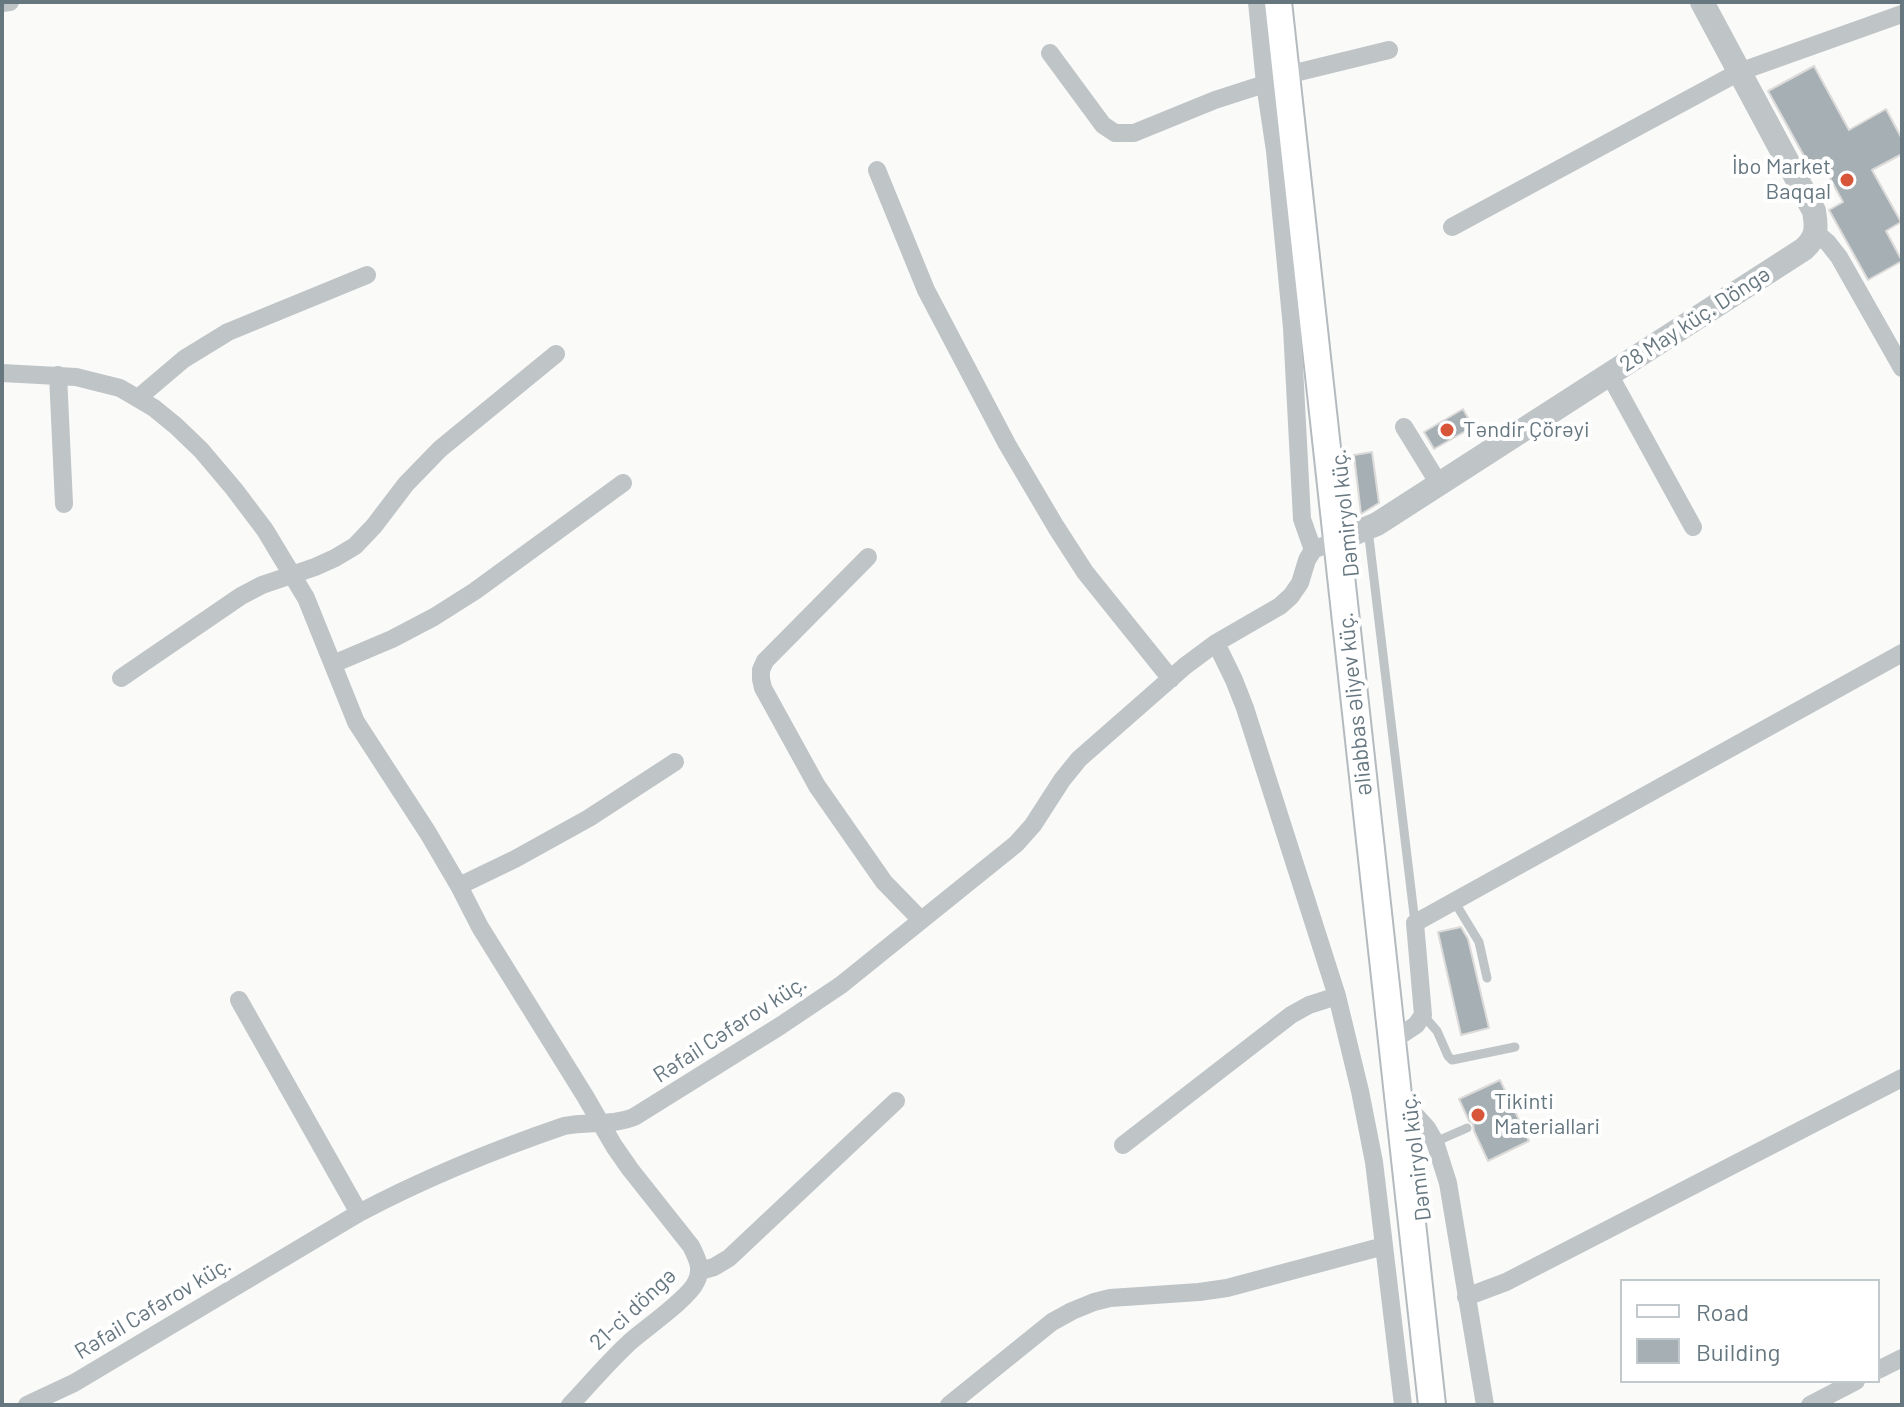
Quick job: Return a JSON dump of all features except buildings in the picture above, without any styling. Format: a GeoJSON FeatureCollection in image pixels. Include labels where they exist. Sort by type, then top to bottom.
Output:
{"type":"FeatureCollection","features":[{"type":"Feature","properties":{"kind":"main road","name":"Əliabbas Əliyev küç."},"geometry":{"type":"LineString","coordinates":[[1278,2],[1283,78],[1341,539],[1432,1405]]}},
{"type":"Feature","properties":{"kind":"main road"},"geometry":{"type":"LineString","coordinates":[[1283,78],[1291,2]]}},
{"type":"Feature","properties":{"kind":"main road","name":"Dəmiryol küç."},"geometry":{"type":"LineString","coordinates":[[1341,539],[1444,1405]]}},
{"type":"Feature","properties":{"kind":"street"},"geometry":{"type":"LineString","coordinates":[[2,3],[10,2]]}},
{"type":"Feature","properties":{"kind":"street"},"geometry":{"type":"LineString","coordinates":[[1257,2],[1283,78]]}},
{"type":"Feature","properties":{"kind":"street"},"geometry":{"type":"LineString","coordinates":[[1702,2],[1814,211],[1816,233],[1839,257],[1902,368]]}},
{"type":"Feature","properties":{"kind":"street"},"geometry":{"type":"LineString","coordinates":[[1452,227],[1739,72],[1902,14]]}},
{"type":"Feature","properties":{"kind":"street"},"geometry":{"type":"LineString","coordinates":[[1050,53],[1103,125],[1115,133],[1134,133],[1215,100],[1389,50]]}},
{"type":"Feature","properties":{"kind":"street"},"geometry":{"type":"LineString","coordinates":[[877,170],[926,290],[1007,444],[1085,572],[1171,679]]}},
{"type":"Feature","properties":{"kind":"street","name":"28 May küç. Döngə"},"geometry":{"type":"LineString","coordinates":[[1341,539],[1439,484],[1804,249],[1816,233]]}},
{"type":"Feature","properties":{"kind":"street"},"geometry":{"type":"LineString","coordinates":[[138,398],[184,359],[228,332],[367,275]]}},
{"type":"Feature","properties":{"kind":"street"},"geometry":{"type":"LineString","coordinates":[[121,678],[241,596],[262,585],[325,563],[355,546],[406,484],[440,449],[556,354]]}},
{"type":"Feature","properties":{"kind":"street","name":"21-ci döngə"},"geometry":{"type":"LineString","coordinates":[[2,373],[58,375],[96,381],[120,388],[138,398],[165,417],[201,450],[265,530],[306,598],[356,722],[428,833],[480,927],[600,1123],[630,1169],[691,1246],[700,1271],[696,1284],[629,1343],[570,1405]]}},
{"type":"Feature","properties":{"kind":"street"},"geometry":{"type":"LineString","coordinates":[[1609,374],[1693,527]]}},
{"type":"Feature","properties":{"kind":"street"},"geometry":{"type":"LineString","coordinates":[[58,375],[64,504]]}},
{"type":"Feature","properties":{"kind":"street"},"geometry":{"type":"LineString","coordinates":[[1404,427],[1439,484]]}},
{"type":"Feature","properties":{"kind":"street"},"geometry":{"type":"LineString","coordinates":[[333,664],[434,617],[475,591],[623,483]]}},
{"type":"Feature","properties":{"kind":"street","name":"Rəfail Cəfərov küç."},"geometry":{"type":"LineString","coordinates":[[27,1405],[99,1369],[394,1194],[547,1132],[574,1124],[621,1122],[634,1117],[756,1042],[841,985],[1016,844],[1079,759],[1185,666],[1216,643],[1280,606],[1300,583],[1307,560],[1341,539]]}},
{"type":"Feature","properties":{"kind":"street"},"geometry":{"type":"LineString","coordinates":[[868,557],[765,661],[761,679],[763,688],[817,786],[884,882],[921,920]]}},
{"type":"Feature","properties":{"kind":"street"},"geometry":{"type":"LineString","coordinates":[[1216,643],[1245,708],[1349,1039],[1374,1162],[1403,1405]]}},
{"type":"Feature","properties":{"kind":"street"},"geometry":{"type":"LineString","coordinates":[[1401,1035],[1416,1025],[1423,1015],[1415,923],[1902,653]]}},
{"type":"Feature","properties":{"kind":"street"},"geometry":{"type":"LineString","coordinates":[[459,886],[589,818],[675,762]]}},
{"type":"Feature","properties":{"kind":"street"},"geometry":{"type":"LineString","coordinates":[[1123,1145],[1291,1015],[1337,996]]}},
{"type":"Feature","properties":{"kind":"street"},"geometry":{"type":"LineString","coordinates":[[239,1000],[359,1213]]}},
{"type":"Feature","properties":{"kind":"street"},"geometry":{"type":"LineString","coordinates":[[1466,1297],[1506,1282],[1902,1078]]}},
{"type":"Feature","properties":{"kind":"street"},"geometry":{"type":"LineString","coordinates":[[700,1271],[729,1258],[896,1101]]}},
{"type":"Feature","properties":{"kind":"street"},"geometry":{"type":"LineString","coordinates":[[1411,1115],[1427,1128],[1435,1142],[1448,1183],[1485,1405]]}},
{"type":"Feature","properties":{"kind":"street"},"geometry":{"type":"LineString","coordinates":[[949,1405],[1052,1322],[1094,1302],[1227,1288],[1384,1246]]}},
{"type":"Feature","properties":{"kind":"street"},"geometry":{"type":"LineString","coordinates":[[1880,1369],[1902,1358]]}},
{"type":"Feature","properties":{"kind":"street"},"geometry":{"type":"LineString","coordinates":[[1810,1405],[1852,1383]]}},
{"type":"Feature","properties":{"kind":"lane"},"geometry":{"type":"LineString","coordinates":[[1341,539],[1415,923]]}},
{"type":"Feature","properties":{"kind":"lane"},"geometry":{"type":"LineString","coordinates":[[1454,901],[1479,942],[1487,978]]}},
{"type":"Feature","properties":{"kind":"lane"},"geometry":{"type":"LineString","coordinates":[[1423,1015],[1437,1031],[1452,1060],[1515,1047]]}},
{"type":"Feature","properties":{"kind":"lane"},"geometry":{"type":"LineString","coordinates":[[1435,1142],[1467,1128]]}},
{"type":"Feature","properties":{"kind":"place","name":"İbo Market Baqqal"},"geometry":{"type":"Point","coordinates":[1847,180]}},
{"type":"Feature","properties":{"kind":"place","name":"Təndir Çörəyi"},"geometry":{"type":"Point","coordinates":[1447,430]}},
{"type":"Feature","properties":{"kind":"place","name":"Tikinti Materiallari"},"geometry":{"type":"Point","coordinates":[1478,1115]}}]}
